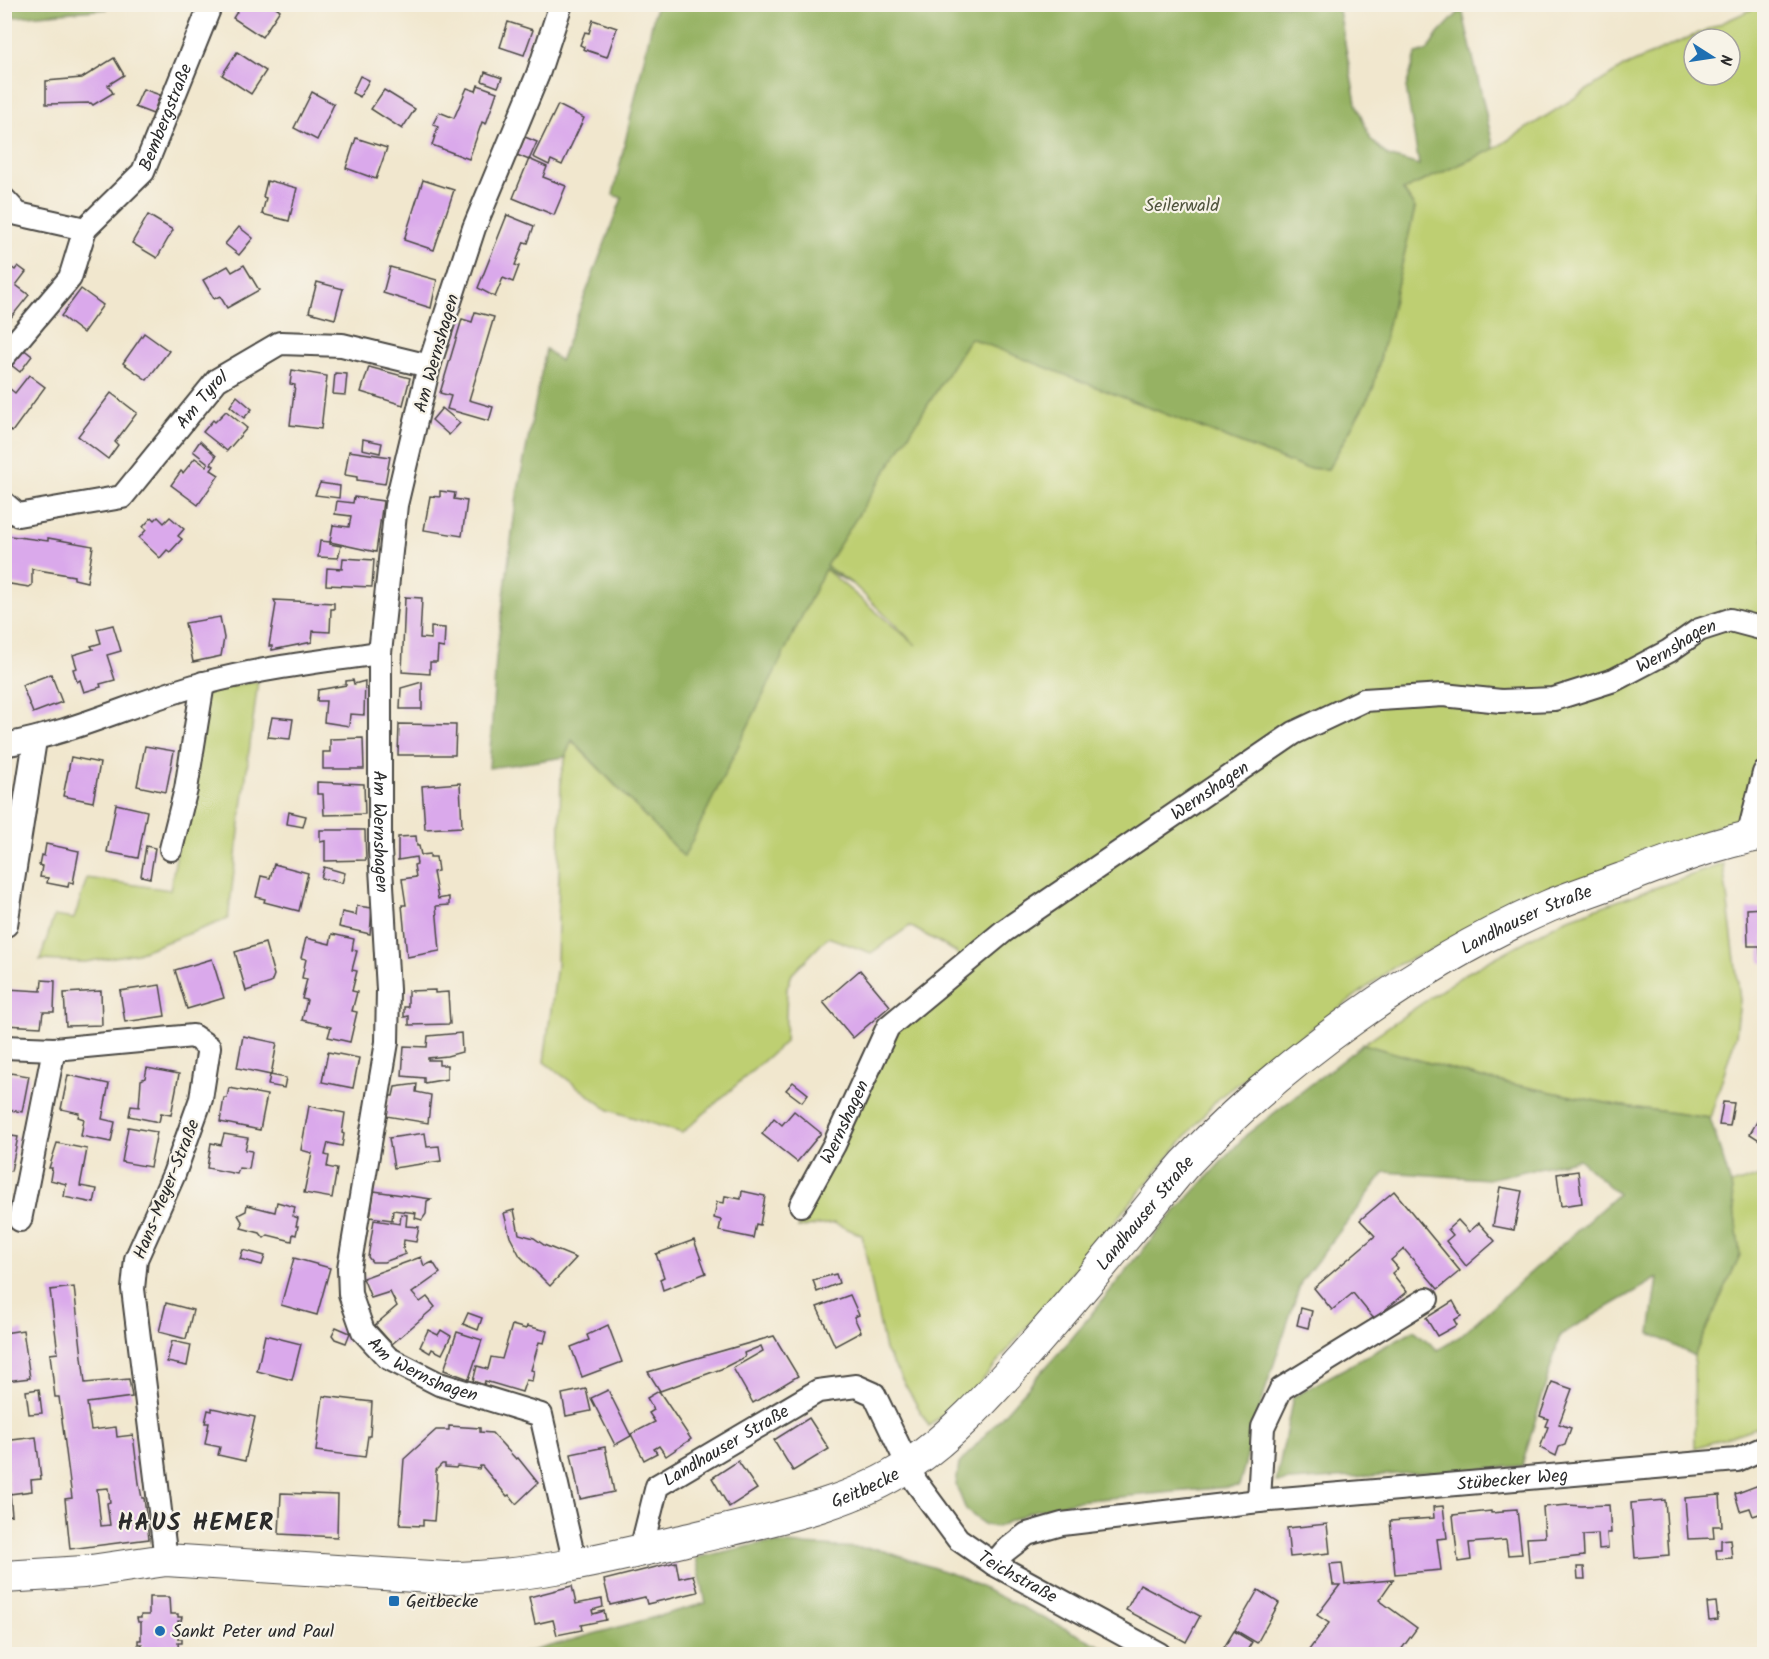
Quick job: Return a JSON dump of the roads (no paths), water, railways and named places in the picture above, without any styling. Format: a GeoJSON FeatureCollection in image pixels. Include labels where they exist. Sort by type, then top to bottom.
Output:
{"type":"FeatureCollection","features":[{"type":"Feature","properties":{"kind":"street","name":"Bembergstraße"},"geometry":{"type":"LineString","coordinates":[[85,229],[143,172],[211,4]]}},
{"type":"Feature","properties":{"kind":"street","name":"Am Wernshagen"},"geometry":{"type":"LineString","coordinates":[[561,4],[538,74],[474,228],[429,366],[396,505],[380,653],[380,850],[388,990],[387,1041],[349,1268],[351,1294],[363,1331],[388,1358],[439,1384],[541,1415],[575,1564]]}},
{"type":"Feature","properties":{"kind":"street"},"geometry":{"type":"LineString","coordinates":[[4,199],[18,214],[85,229],[70,278],[4,356]]}},
{"type":"Feature","properties":{"kind":"street","name":"Am Tyrol"},"geometry":{"type":"LineString","coordinates":[[4,502],[18,515],[122,497],[217,380],[280,342],[342,345],[429,366]]}},
{"type":"Feature","properties":{"kind":"street","name":"Wernshagen"},"geometry":{"type":"LineString","coordinates":[[801,1205],[834,1144],[888,1027],[1005,931],[1294,733],[1364,700],[1443,695],[1501,701],[1554,699],[1614,680],[1669,651],[1699,630],[1730,620],[1764,629]]}},
{"type":"Feature","properties":{"kind":"street"},"geometry":{"type":"LineString","coordinates":[[4,745],[35,740],[204,683],[274,667],[380,653]]}},
{"type":"Feature","properties":{"kind":"street"},"geometry":{"type":"LineString","coordinates":[[171,849],[186,789],[204,683]]}},
{"type":"Feature","properties":{"kind":"street"},"geometry":{"type":"LineString","coordinates":[[6,925],[35,740]]}},
{"type":"Feature","properties":{"kind":"street"},"geometry":{"type":"LineString","coordinates":[[1756,835],[1764,773]]}},
{"type":"Feature","properties":{"kind":"street","name":"Landhauser Straße"},"geometry":{"type":"LineString","coordinates":[[641,1550],[657,1486],[818,1391],[856,1386],[874,1394],[907,1466],[977,1409],[1049,1328],[1185,1165],[1257,1095],[1333,1034],[1400,986],[1480,940],[1549,906],[1688,854],[1756,835]]}},
{"type":"Feature","properties":{"kind":"street","name":"Hans-Meyer-Straße"},"geometry":{"type":"LineString","coordinates":[[4,1047],[54,1049],[193,1036],[209,1047],[201,1099],[174,1174],[136,1259],[134,1289],[166,1560]]}},
{"type":"Feature","properties":{"kind":"street"},"geometry":{"type":"LineString","coordinates":[[20,1220],[54,1049]]}},
{"type":"Feature","properties":{"kind":"street"},"geometry":{"type":"LineString","coordinates":[[1259,1501],[1263,1427],[1281,1389],[1427,1299]]}},
{"type":"Feature","properties":{"kind":"street","name":"Stübecker Weg"},"geometry":{"type":"LineString","coordinates":[[993,1564],[1005,1551],[1027,1534],[1062,1524],[1259,1501],[1737,1460],[1764,1449]]}},
{"type":"Feature","properties":{"kind":"street","name":"Geitbecke"},"geometry":{"type":"LineString","coordinates":[[4,1577],[84,1572],[166,1560],[475,1578],[575,1564],[786,1516],[832,1501],[873,1484],[907,1466]]}},
{"type":"Feature","properties":{"kind":"street","name":"Teichstraße"},"geometry":{"type":"LineString","coordinates":[[907,1466],[958,1539],[993,1564],[1159,1654]]}},
{"type":"Feature","properties":{"kind":"place","name":"Geitbecke"},"geometry":{"type":"Point","coordinates":[394,1601]}},
{"type":"Feature","properties":{"kind":"place","name":"Sankt Peter und Paul"},"geometry":{"type":"Point","coordinates":[160,1631]}},
{"type":"Feature","properties":{"kind":"district","name":"HAUS HEMER"},"geometry":{"type":"Point","coordinates":[196,1522]}},
{"type":"Feature","properties":{"kind":"park label","name":"Seilerwald"},"geometry":{"type":"Point","coordinates":[1182,205]}}]}
